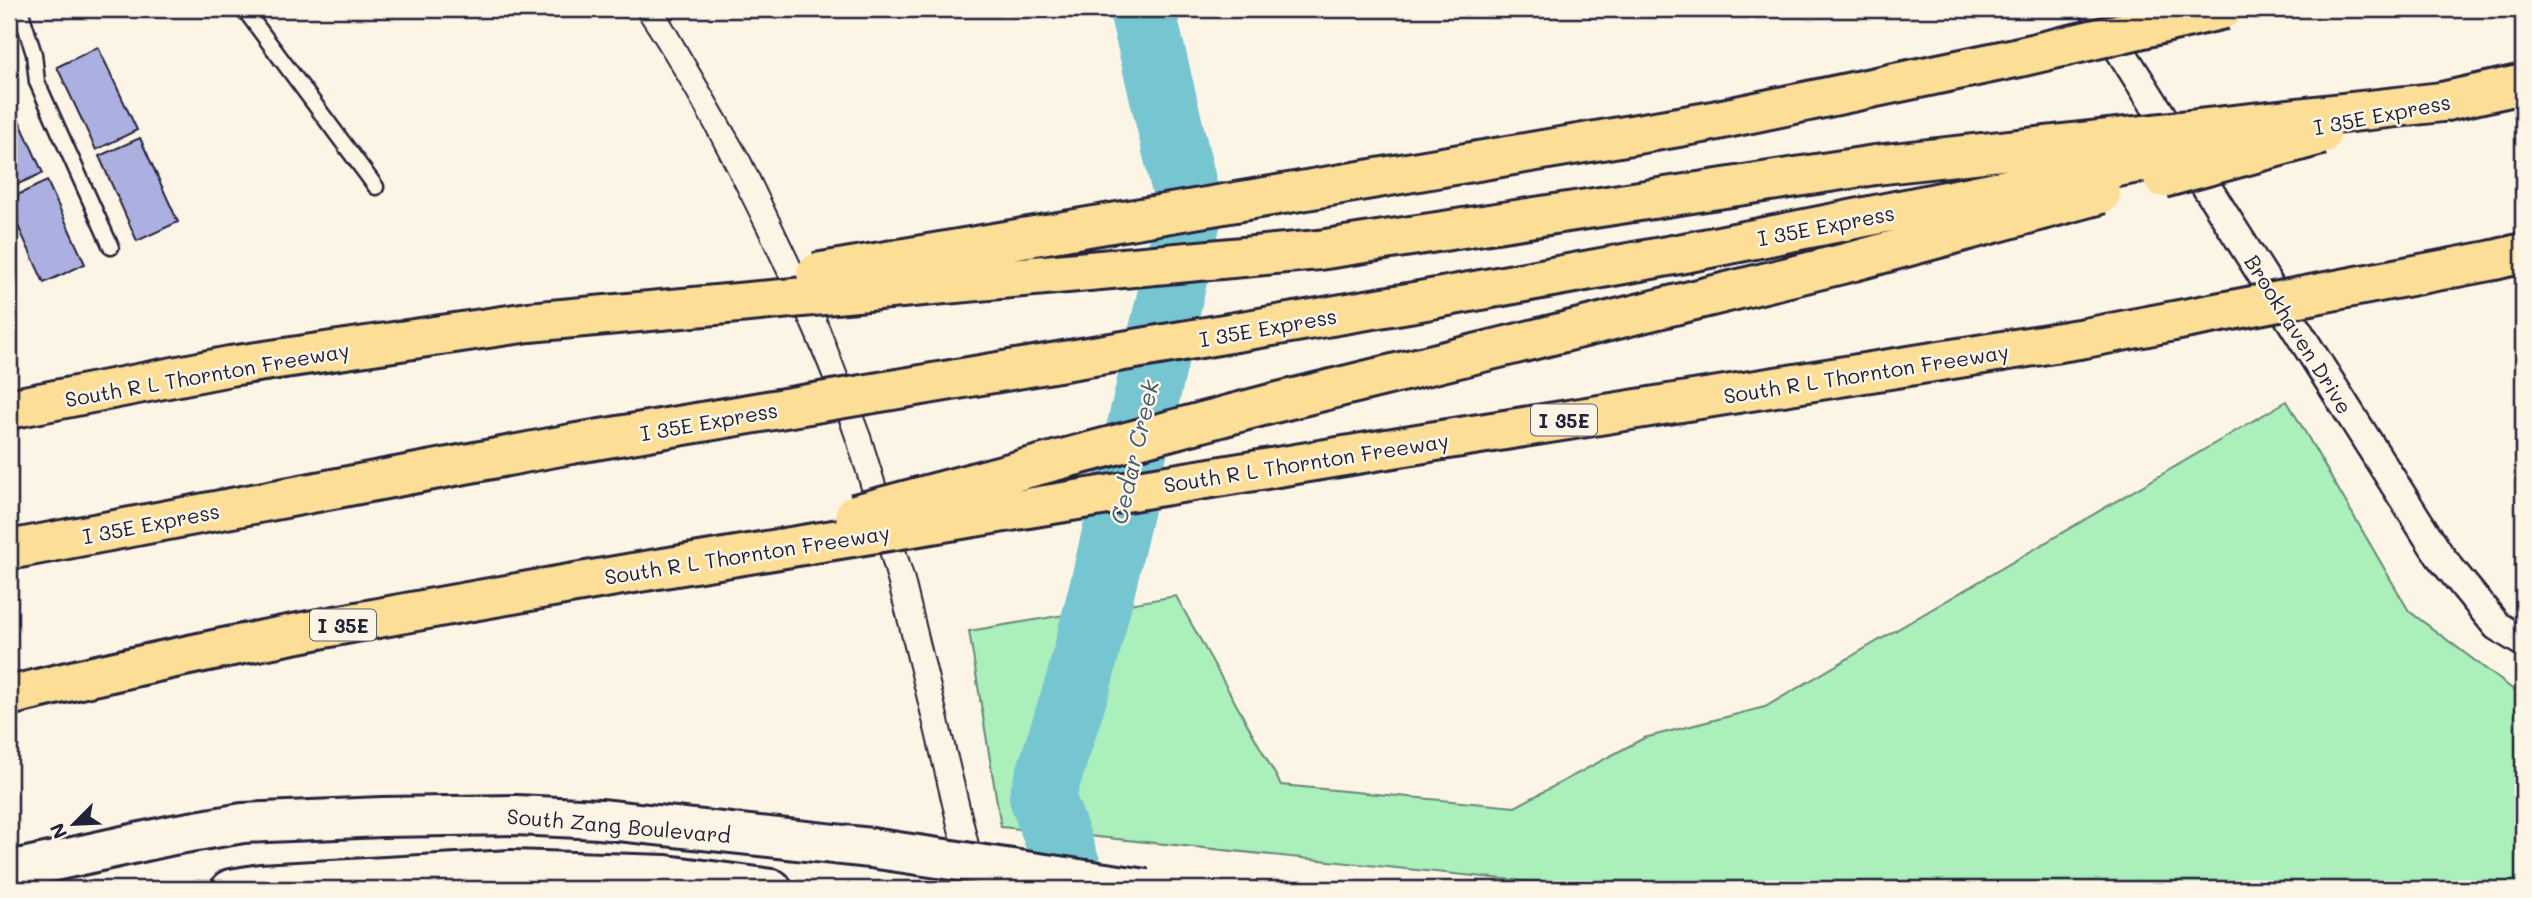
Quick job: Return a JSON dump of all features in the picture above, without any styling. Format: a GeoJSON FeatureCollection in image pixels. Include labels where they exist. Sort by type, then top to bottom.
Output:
{"type":"FeatureCollection","features":[{"type":"Feature","properties":{"kind":"highway","name":"South R L Thornton Freeway"},"geometry":{"type":"LineString","coordinates":[[9,409],[230,366],[529,322],[1708,122],[2015,58],[2224,9]]}},
{"type":"Feature","properties":{"kind":"highway","name":"I 35E Express"},"geometry":{"type":"LineString","coordinates":[[13,549],[571,444],[1486,289],[1710,248],[2523,84]]}},
{"type":"Feature","properties":{"kind":"highway"},"geometry":{"type":"LineString","coordinates":[[529,322],[1319,250],[1875,165],[2442,102]]}},
{"type":"Feature","properties":{"kind":"highway"},"geometry":{"type":"LineString","coordinates":[[633,573],[1270,404],[1854,261],[2442,102]]}},
{"type":"Feature","properties":{"kind":"highway","name":"South R L Thornton Freeway"},"geometry":{"type":"LineString","coordinates":[[9,696],[220,648],[402,613],[1434,441],[2085,338],[2509,256]]}},
{"type":"Feature","properties":{"kind":"main road","name":"South Zang Boulevard"},"geometry":{"type":"LineString","coordinates":[[9,871],[173,835],[243,824],[516,814],[600,819],[871,848],[1146,889]]}},
{"type":"Feature","properties":{"kind":"main road"},"geometry":{"type":"LineString","coordinates":[[231,889],[261,884],[510,870],[666,875],[772,889]]}},
{"type":"Feature","properties":{"kind":"street","name":"Brookhaven Drive"},"geometry":{"type":"LineString","coordinates":[[2094,9],[2440,556],[2497,626],[2523,642]]}},
{"type":"Feature","properties":{"kind":"lane"},"geometry":{"type":"LineString","coordinates":[[20,9],[34,54],[37,82],[111,247]]}},
{"type":"Feature","properties":{"kind":"lane"},"geometry":{"type":"LineString","coordinates":[[244,9],[376,187]]}},
{"type":"Feature","properties":{"kind":"green space"},"geometry":{"type":"Polygon","coordinates":[[[2287,401],[2409,611],[2523,697],[2523,889],[1600,889],[1001,827],[969,631],[1176,596],[1281,785],[1515,807],[1644,738],[1765,707],[2287,401]]]}},
{"type":"Feature","properties":{"kind":"building"},"geometry":{"type":"Polygon","coordinates":[[[98,47],[137,130],[96,150],[57,67],[98,47]]]}},
{"type":"Feature","properties":{"kind":"building"},"geometry":{"type":"Polygon","coordinates":[[[9,98],[43,173],[9,188],[9,98]]]}},
{"type":"Feature","properties":{"kind":"building"},"geometry":{"type":"Polygon","coordinates":[[[140,138],[178,222],[137,241],[99,156],[140,138]]]}},
{"type":"Feature","properties":{"kind":"building"},"geometry":{"type":"Polygon","coordinates":[[[47,181],[85,264],[44,283],[9,206],[9,199],[47,181]]]}},
{"type":"Feature","properties":{"kind":"waterway","name":"Cedar Creek"},"geometry":{"type":"LineString","coordinates":[[1076,889],[1042,797],[1079,681],[1190,211],[1142,9]]}},
{"type":"Feature","properties":{"kind":"tram line"},"geometry":{"type":"LineString","coordinates":[[633,9],[684,91],[745,206],[795,312],[838,417],[895,610],[962,889]]}},
{"type":"Feature","properties":{"kind":"tram line"},"geometry":{"type":"LineString","coordinates":[[665,9],[751,158],[823,309],[871,435],[914,575],[990,889]]}}]}
